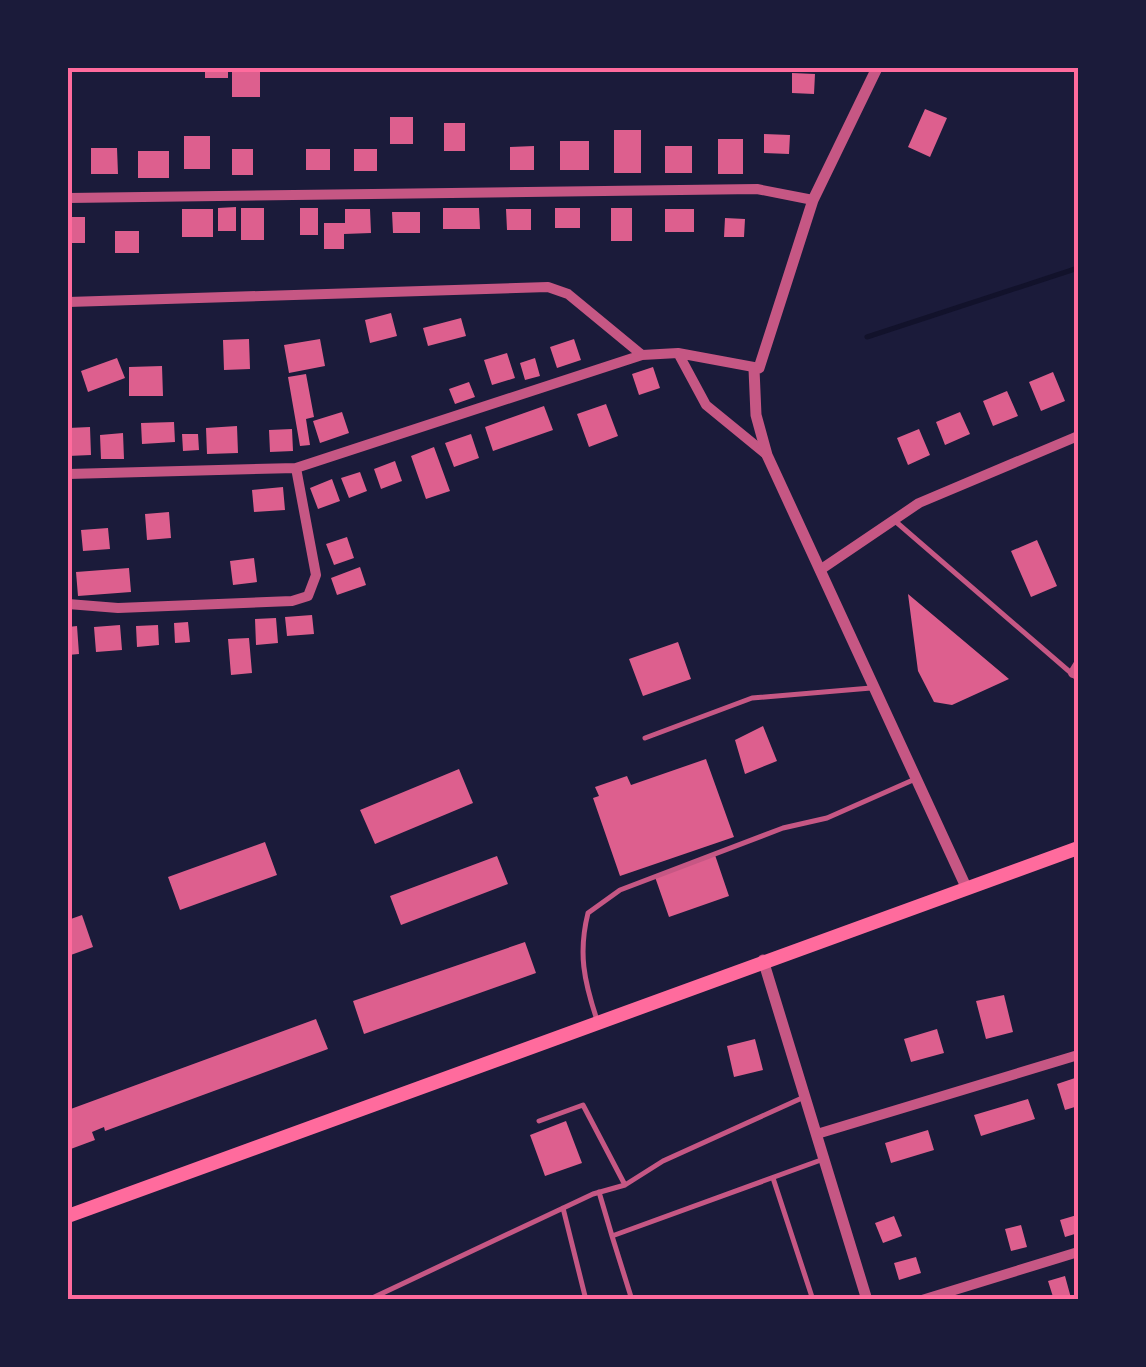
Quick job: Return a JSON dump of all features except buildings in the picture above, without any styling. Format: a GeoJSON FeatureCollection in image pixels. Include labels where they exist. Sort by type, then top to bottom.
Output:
{"type":"FeatureCollection","features":[{"type":"Feature","properties":{"kind":"main road"},"geometry":{"type":"LineString","coordinates":[[68,1216],[1078,848]]}},
{"type":"Feature","properties":{"kind":"street"},"geometry":{"type":"LineString","coordinates":[[759,368],[813,200],[877,68]]}},
{"type":"Feature","properties":{"kind":"street"},"geometry":{"type":"LineString","coordinates":[[68,198],[757,189],[813,200]]}},
{"type":"Feature","properties":{"kind":"street"},"geometry":{"type":"LineString","coordinates":[[68,302],[274,299],[462,287],[548,286],[568,294],[642,355]]}},
{"type":"Feature","properties":{"kind":"street"},"geometry":{"type":"LineString","coordinates":[[68,474],[296,468],[642,355],[678,353],[759,368]]}},
{"type":"Feature","properties":{"kind":"street"},"geometry":{"type":"LineString","coordinates":[[678,353],[706,405],[766,455]]}},
{"type":"Feature","properties":{"kind":"street"},"geometry":{"type":"LineString","coordinates":[[759,368],[754,369],[756,415],[766,455],[967,889]]}},
{"type":"Feature","properties":{"kind":"street"},"geometry":{"type":"LineString","coordinates":[[820,570],[919,504],[1078,436]]}},
{"type":"Feature","properties":{"kind":"street"},"geometry":{"type":"LineString","coordinates":[[68,604],[159,608],[292,602],[308,596],[316,574],[296,468]]}},
{"type":"Feature","properties":{"kind":"street"},"geometry":{"type":"LineString","coordinates":[[763,960],[867,1300]]}},
{"type":"Feature","properties":{"kind":"street"},"geometry":{"type":"LineString","coordinates":[[816,1134],[1078,1055]]}},
{"type":"Feature","properties":{"kind":"street"},"geometry":{"type":"LineString","coordinates":[[922,1300],[1078,1252]]}},
{"type":"Feature","properties":{"kind":"lane"},"geometry":{"type":"LineString","coordinates":[[894,521],[1077,673]]}},
{"type":"Feature","properties":{"kind":"lane"},"geometry":{"type":"LineString","coordinates":[[645,738],[752,698],[874,688]]}},
{"type":"Feature","properties":{"kind":"lane"},"geometry":{"type":"LineString","coordinates":[[597,1021],[584,983],[580,947],[588,913],[620,890],[783,828],[827,818],[916,778]]}},
{"type":"Feature","properties":{"kind":"lane"},"geometry":{"type":"LineString","coordinates":[[368,1300],[563,1208],[625,1185],[663,1161],[805,1096]]}},
{"type":"Feature","properties":{"kind":"lane"},"geometry":{"type":"LineString","coordinates":[[539,1121],[584,1105],[625,1185]]}},
{"type":"Feature","properties":{"kind":"lane"},"geometry":{"type":"LineString","coordinates":[[612,1236],[824,1159]]}},
{"type":"Feature","properties":{"kind":"lane"},"geometry":{"type":"LineString","coordinates":[[773,1178],[814,1300]]}},
{"type":"Feature","properties":{"kind":"lane"},"geometry":{"type":"LineString","coordinates":[[599,1192],[632,1300]]}},
{"type":"Feature","properties":{"kind":"lane"},"geometry":{"type":"LineString","coordinates":[[563,1208],[586,1300]]}},
{"type":"Feature","properties":{"kind":"waterway"},"geometry":{"type":"LineString","coordinates":[[867,337],[1078,268]]}}]}
